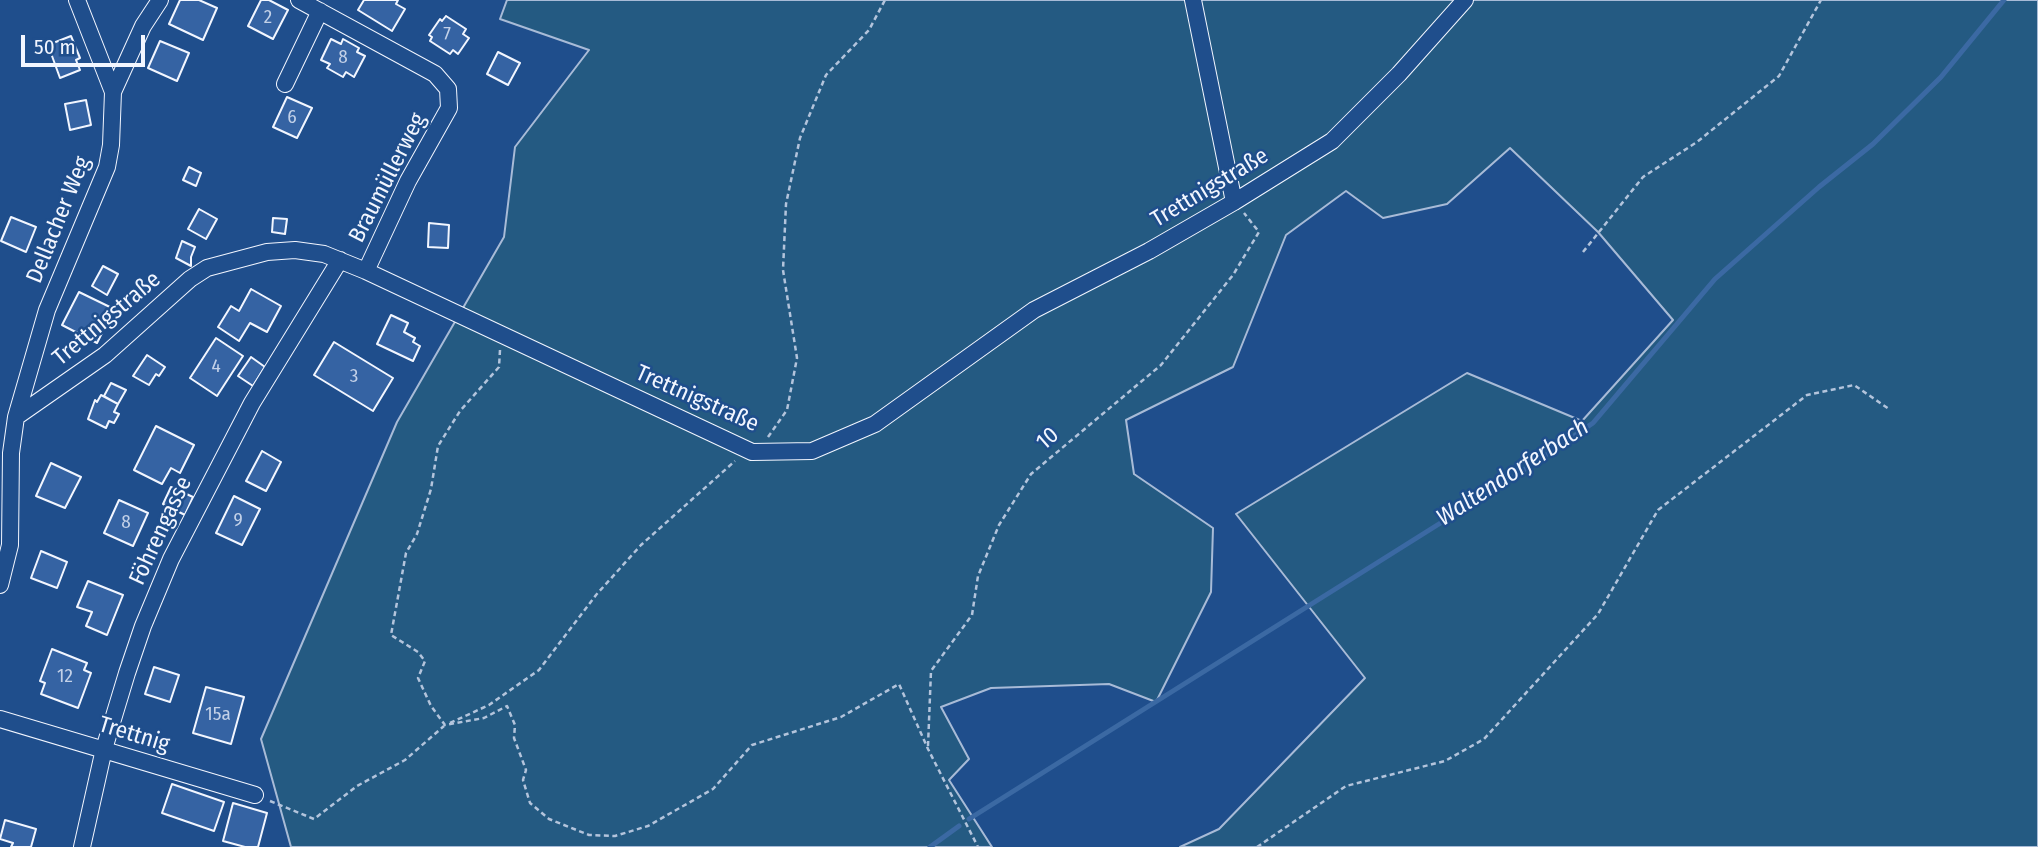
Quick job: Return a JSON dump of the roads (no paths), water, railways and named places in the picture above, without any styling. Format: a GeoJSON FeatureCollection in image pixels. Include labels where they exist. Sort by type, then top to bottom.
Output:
{"type":"FeatureCollection","features":[{"type":"Feature","properties":{"kind":"street","name":"Dellacher Weg"},"geometry":{"type":"LineString","coordinates":[[16,417],[47,310],[107,167],[111,145],[113,92],[77,0]]}},
{"type":"Feature","properties":{"kind":"street"},"geometry":{"type":"LineString","coordinates":[[113,92],[144,26],[160,0]]}},
{"type":"Feature","properties":{"kind":"street","name":"Braumüllerweg"},"geometry":{"type":"LineString","coordinates":[[299,0],[435,75],[448,89],[449,108],[408,181],[366,271]]}},
{"type":"Feature","properties":{"kind":"street"},"geometry":{"type":"LineString","coordinates":[[1193,0],[1234,202]]}},
{"type":"Feature","properties":{"kind":"street","name":"Trettnigstraße"},"geometry":{"type":"LineString","coordinates":[[16,417],[105,355],[190,279],[207,268],[282,250],[310,251],[366,271],[756,449],[812,451],[874,424],[1034,310],[1149,251],[1332,141],[1399,74],[1465,0]]}},
{"type":"Feature","properties":{"kind":"street"},"geometry":{"type":"LineString","coordinates":[[285,84],[320,11]]}},
{"type":"Feature","properties":{"kind":"street","name":"Föhrengasse"},"geometry":{"type":"LineString","coordinates":[[82,847],[104,749],[143,626],[171,559],[252,403],[340,260]]}},
{"type":"Feature","properties":{"kind":"street"},"geometry":{"type":"LineString","coordinates":[[0,585],[10,545],[11,453],[16,417]]}},
{"type":"Feature","properties":{"kind":"street","name":"Trettnig"},"geometry":{"type":"LineString","coordinates":[[0,719],[255,795]]}},
{"type":"Feature","properties":{"kind":"waterway","name":"Waltendorferbach"},"geometry":{"type":"LineString","coordinates":[[969,819],[1509,480],[1593,423],[1715,279],[1819,187],[1873,144],[1941,77],[2004,0]]}},
{"type":"Feature","properties":{"kind":"waterway","name":"Waltendorferbach"},"geometry":{"type":"LineString","coordinates":[[930,847],[959,826]]}}]}
